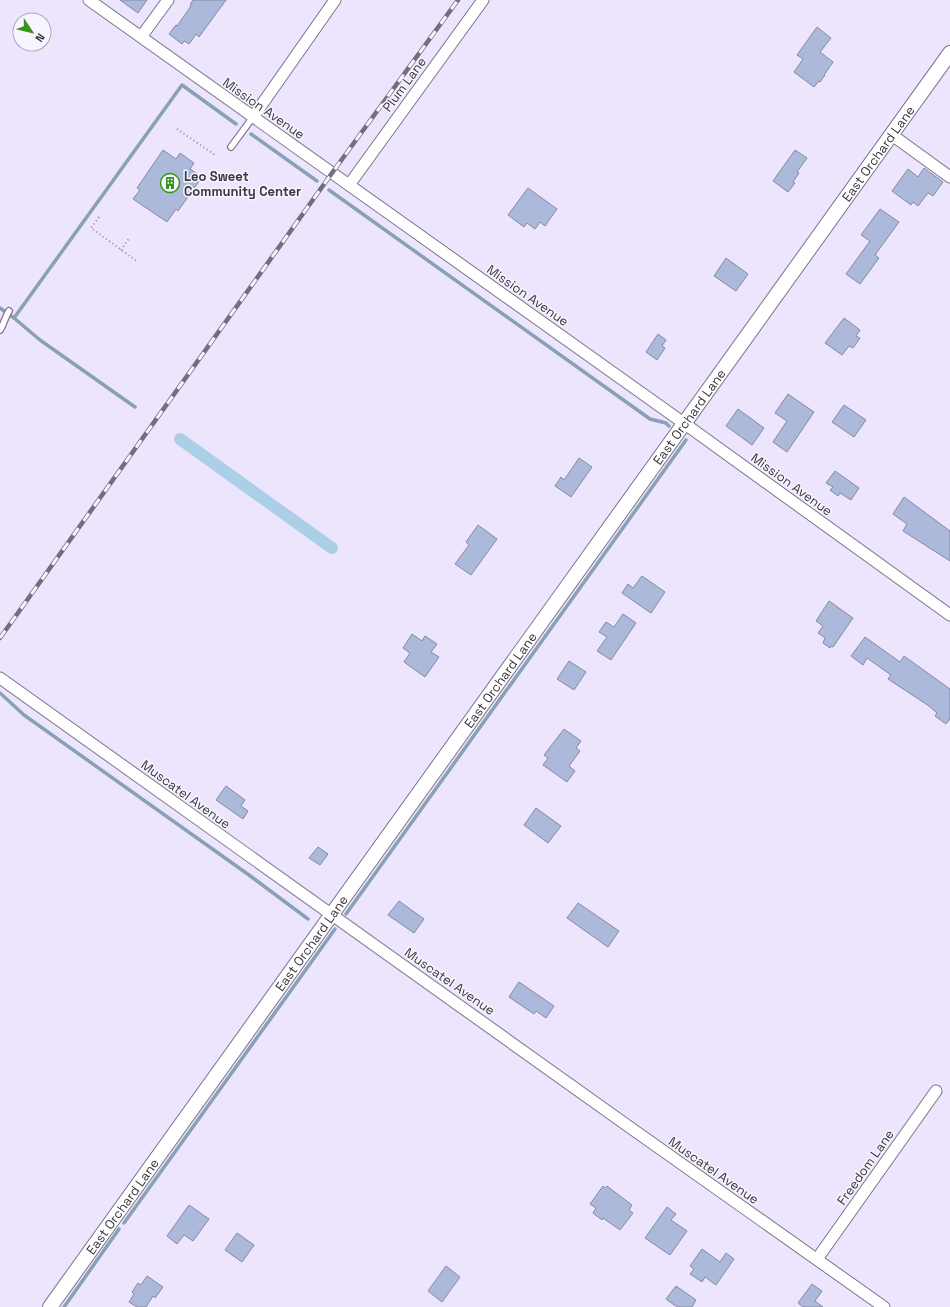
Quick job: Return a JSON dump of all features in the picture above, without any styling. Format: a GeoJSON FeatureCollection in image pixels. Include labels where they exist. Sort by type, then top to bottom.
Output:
{"type":"FeatureCollection","features":[{"type":"Feature","properties":{"kind":"street","name":"Mission Avenue"},"geometry":{"type":"LineString","coordinates":[[89,0],[685,424],[950,615]]}},
{"type":"Feature","properties":{"kind":"street"},"geometry":{"type":"LineString","coordinates":[[142,37],[168,0]]}},
{"type":"Feature","properties":{"kind":"street","name":"Plum Lane"},"geometry":{"type":"LineString","coordinates":[[349,185],[483,0]]}},
{"type":"Feature","properties":{"kind":"street"},"geometry":{"type":"LineString","coordinates":[[253,116],[332,1]]}},
{"type":"Feature","properties":{"kind":"street","name":"East Orchard Lane"},"geometry":{"type":"LineString","coordinates":[[50,1307],[950,53]]}},
{"type":"Feature","properties":{"kind":"street"},"geometry":{"type":"LineString","coordinates":[[892,135],[950,177]]}},
{"type":"Feature","properties":{"kind":"street","name":"Muscatel Avenue"},"geometry":{"type":"LineString","coordinates":[[0,678],[884,1307]]}},
{"type":"Feature","properties":{"kind":"street","name":"Freedom Lane"},"geometry":{"type":"LineString","coordinates":[[817,1259],[936,1091]]}},
{"type":"Feature","properties":{"kind":"lane"},"geometry":{"type":"LineString","coordinates":[[231,147],[253,116]]}},
{"type":"Feature","properties":{"kind":"lane"},"geometry":{"type":"LineString","coordinates":[[0,330],[5,316],[9,311]]}},
{"type":"Feature","properties":{"kind":"path"},"geometry":{"type":"LineString","coordinates":[[177,129],[215,155]]}},
{"type":"Feature","properties":{"kind":"path"},"geometry":{"type":"LineString","coordinates":[[99,217],[91,228],[138,262]]}},
{"type":"Feature","properties":{"kind":"path"},"geometry":{"type":"LineString","coordinates":[[121,250],[130,237]]}},
{"type":"Feature","properties":{"kind":"building"},"geometry":{"type":"Polygon","coordinates":[[[120,0],[147,0],[138,13],[120,0]]]}},
{"type":"Feature","properties":{"kind":"building"},"geometry":{"type":"Polygon","coordinates":[[[193,0],[226,0],[199,37],[196,34],[189,44],[184,41],[182,44],[169,34],[176,25],[177,26],[191,6],[190,5],[193,0]]]}},
{"type":"Feature","properties":{"kind":"building"},"geometry":{"type":"Polygon","coordinates":[[[817,27],[831,38],[820,52],[833,62],[820,82],[819,81],[814,87],[794,72],[803,59],[797,55],[817,27]]]}},
{"type":"Feature","properties":{"kind":"building","name":"Leo Sweet Community Center"},"geometry":{"type":"Polygon","coordinates":[[[163,150],[176,159],[180,153],[194,163],[190,169],[202,177],[178,211],[176,209],[167,222],[133,199],[140,190],[137,188],[163,150]]]}},
{"type":"Feature","properties":{"kind":"building"},"geometry":{"type":"Polygon","coordinates":[[[795,150],[807,158],[797,172],[799,173],[793,182],[795,183],[788,192],[773,181],[795,150]]]}},
{"type":"Feature","properties":{"kind":"building"},"geometry":{"type":"Polygon","coordinates":[[[924,168],[943,182],[933,196],[928,193],[918,206],[913,202],[911,205],[892,191],[908,169],[918,177],[924,168]]]}},
{"type":"Feature","properties":{"kind":"building"},"geometry":{"type":"Polygon","coordinates":[[[528,188],[557,209],[545,226],[540,222],[535,229],[527,223],[524,227],[508,215],[528,188]]]}},
{"type":"Feature","properties":{"kind":"building"},"geometry":{"type":"Polygon","coordinates":[[[880,209],[899,222],[875,255],[879,258],[860,284],[846,274],[870,241],[861,235],[880,209]]]}},
{"type":"Feature","properties":{"kind":"building"},"geometry":{"type":"Polygon","coordinates":[[[726,258],[748,274],[736,291],[714,276],[726,258]]]}},
{"type":"Feature","properties":{"kind":"building"},"geometry":{"type":"Polygon","coordinates":[[[844,318],[860,330],[856,336],[860,338],[853,348],[849,346],[842,355],[825,343],[844,318]]]}},
{"type":"Feature","properties":{"kind":"building"},"geometry":{"type":"Polygon","coordinates":[[[658,334],[666,340],[662,346],[665,348],[657,360],[646,352],[658,334]]]}},
{"type":"Feature","properties":{"kind":"building"},"geometry":{"type":"Polygon","coordinates":[[[788,394],[814,412],[787,452],[773,442],[787,421],[775,413],[788,394]]]}},
{"type":"Feature","properties":{"kind":"building"},"geometry":{"type":"Polygon","coordinates":[[[844,405],[866,420],[854,437],[832,422],[844,405]]]}},
{"type":"Feature","properties":{"kind":"building"},"geometry":{"type":"Polygon","coordinates":[[[738,409],[764,428],[752,445],[726,426],[738,409]]]}},
{"type":"Feature","properties":{"kind":"building"},"geometry":{"type":"Polygon","coordinates":[[[579,458],[592,467],[571,497],[555,486],[561,477],[564,480],[579,458]]]}},
{"type":"Feature","properties":{"kind":"building"},"geometry":{"type":"Polygon","coordinates":[[[835,471],[859,488],[851,500],[840,493],[838,496],[830,490],[833,487],[826,483],[835,471]]]}},
{"type":"Feature","properties":{"kind":"building"},"geometry":{"type":"Polygon","coordinates":[[[904,497],[950,531],[950,561],[903,531],[907,524],[893,514],[904,497]]]}},
{"type":"Feature","properties":{"kind":"building"},"geometry":{"type":"Polygon","coordinates":[[[478,525],[497,539],[471,575],[455,564],[469,545],[466,542],[478,525]]]}},
{"type":"Feature","properties":{"kind":"building"},"geometry":{"type":"Polygon","coordinates":[[[642,576],[665,592],[651,613],[622,593],[628,584],[633,588],[642,576]]]}},
{"type":"Feature","properties":{"kind":"building"},"geometry":{"type":"Polygon","coordinates":[[[829,601],[853,618],[833,647],[831,646],[830,648],[823,643],[825,638],[818,633],[823,626],[816,621],[829,601]]]}},
{"type":"Feature","properties":{"kind":"building"},"geometry":{"type":"Polygon","coordinates":[[[623,614],[636,623],[611,660],[597,651],[607,637],[599,632],[606,622],[614,627],[623,614]]]}},
{"type":"Feature","properties":{"kind":"building"},"geometry":{"type":"Polygon","coordinates":[[[412,634],[422,641],[425,636],[437,644],[431,652],[439,657],[425,677],[404,662],[410,653],[403,648],[412,634]]]}},
{"type":"Feature","properties":{"kind":"building"},"geometry":{"type":"Polygon","coordinates":[[[865,637],[900,662],[904,656],[950,689],[950,719],[946,724],[935,716],[937,713],[929,706],[888,679],[891,675],[867,658],[863,665],[851,656],[865,637]]]}},
{"type":"Feature","properties":{"kind":"building"},"geometry":{"type":"Polygon","coordinates":[[[569,661],[586,672],[574,690],[557,679],[569,661]]]}},
{"type":"Feature","properties":{"kind":"building"},"geometry":{"type":"Polygon","coordinates":[[[564,729],[581,741],[576,748],[580,751],[569,766],[575,771],[567,782],[543,765],[548,758],[544,755],[564,729]]]}},
{"type":"Feature","properties":{"kind":"building"},"geometry":{"type":"Polygon","coordinates":[[[226,786],[245,800],[241,806],[248,811],[243,819],[216,800],[226,786]]]}},
{"type":"Feature","properties":{"kind":"building"},"geometry":{"type":"Polygon","coordinates":[[[536,808],[561,826],[548,843],[524,825],[536,808]]]}},
{"type":"Feature","properties":{"kind":"building"},"geometry":{"type":"Polygon","coordinates":[[[318,847],[328,854],[320,865],[309,858],[318,847]]]}},
{"type":"Feature","properties":{"kind":"building"},"geometry":{"type":"Polygon","coordinates":[[[399,901],[424,919],[414,933],[388,915],[399,901]]]}},
{"type":"Feature","properties":{"kind":"building"},"geometry":{"type":"Polygon","coordinates":[[[578,903],[619,931],[608,947],[567,918],[578,903]]]}},
{"type":"Feature","properties":{"kind":"building"},"geometry":{"type":"Polygon","coordinates":[[[519,982],[554,1006],[546,1018],[536,1011],[534,1014],[509,997],[519,982]]]}},
{"type":"Feature","properties":{"kind":"building"},"geometry":{"type":"Polygon","coordinates":[[[603,1186],[605,1188],[607,1186],[632,1205],[629,1210],[633,1213],[620,1230],[593,1213],[596,1208],[590,1204],[603,1186]]]}},
{"type":"Feature","properties":{"kind":"building"},"geometry":{"type":"Polygon","coordinates":[[[189,1205],[209,1219],[193,1241],[184,1235],[177,1244],[167,1236],[189,1205]]]}},
{"type":"Feature","properties":{"kind":"building"},"geometry":{"type":"Polygon","coordinates":[[[667,1207],[676,1214],[671,1220],[687,1231],[670,1255],[645,1238],[667,1207]]]}},
{"type":"Feature","properties":{"kind":"building"},"geometry":{"type":"Polygon","coordinates":[[[237,1233],[254,1245],[242,1262],[225,1250],[237,1233]]]}},
{"type":"Feature","properties":{"kind":"building"},"geometry":{"type":"Polygon","coordinates":[[[702,1249],[720,1262],[726,1253],[734,1259],[716,1285],[705,1277],[702,1282],[690,1274],[694,1269],[690,1266],[702,1249]]]}},
{"type":"Feature","properties":{"kind":"building"},"geometry":{"type":"Polygon","coordinates":[[[446,1266],[460,1277],[442,1302],[428,1291],[446,1266]]]}},
{"type":"Feature","properties":{"kind":"building"},"geometry":{"type":"Polygon","coordinates":[[[147,1276],[163,1287],[155,1298],[153,1296],[146,1307],[137,1307],[129,1302],[134,1294],[132,1292],[138,1283],[141,1285],[147,1276]]]}},
{"type":"Feature","properties":{"kind":"building"},"geometry":{"type":"Polygon","coordinates":[[[812,1284],[822,1291],[815,1301],[823,1307],[803,1307],[798,1303],[812,1284]]]}},
{"type":"Feature","properties":{"kind":"building"},"geometry":{"type":"Polygon","coordinates":[[[676,1286],[696,1300],[692,1307],[677,1307],[666,1299],[676,1286]]]}},
{"type":"Feature","properties":{"kind":"waterway"},"geometry":{"type":"LineString","coordinates":[[135,407],[40,340],[14,318],[182,85],[236,124]]}},
{"type":"Feature","properties":{"kind":"waterway"},"geometry":{"type":"LineString","coordinates":[[251,134],[317,181]]}},
{"type":"Feature","properties":{"kind":"waterway"},"geometry":{"type":"LineString","coordinates":[[329,190],[650,419],[666,423],[669,426]]}},
{"type":"Feature","properties":{"kind":"waterway"},"geometry":{"type":"LineString","coordinates":[[0,308],[14,318]]}},
{"type":"Feature","properties":{"kind":"waterway"},"geometry":{"type":"LineString","coordinates":[[180,439],[332,548]]}},
{"type":"Feature","properties":{"kind":"waterway"},"geometry":{"type":"LineString","coordinates":[[346,914],[686,440]]}},
{"type":"Feature","properties":{"kind":"waterway"},"geometry":{"type":"LineString","coordinates":[[0,693],[24,715],[249,875],[308,919]]}},
{"type":"Feature","properties":{"kind":"waterway"},"geometry":{"type":"LineString","coordinates":[[124,1223],[335,929]]}},
{"type":"Feature","properties":{"kind":"waterway"},"geometry":{"type":"LineString","coordinates":[[64,1307],[119,1229]]}},
{"type":"Feature","properties":{"kind":"railway"},"geometry":{"type":"LineString","coordinates":[[0,638],[332,173],[458,0]]}},
{"type":"Feature","properties":{"kind":"place","name":"Leo Sweet Community Center"},"geometry":{"type":"Point","coordinates":[170,183]}}]}
